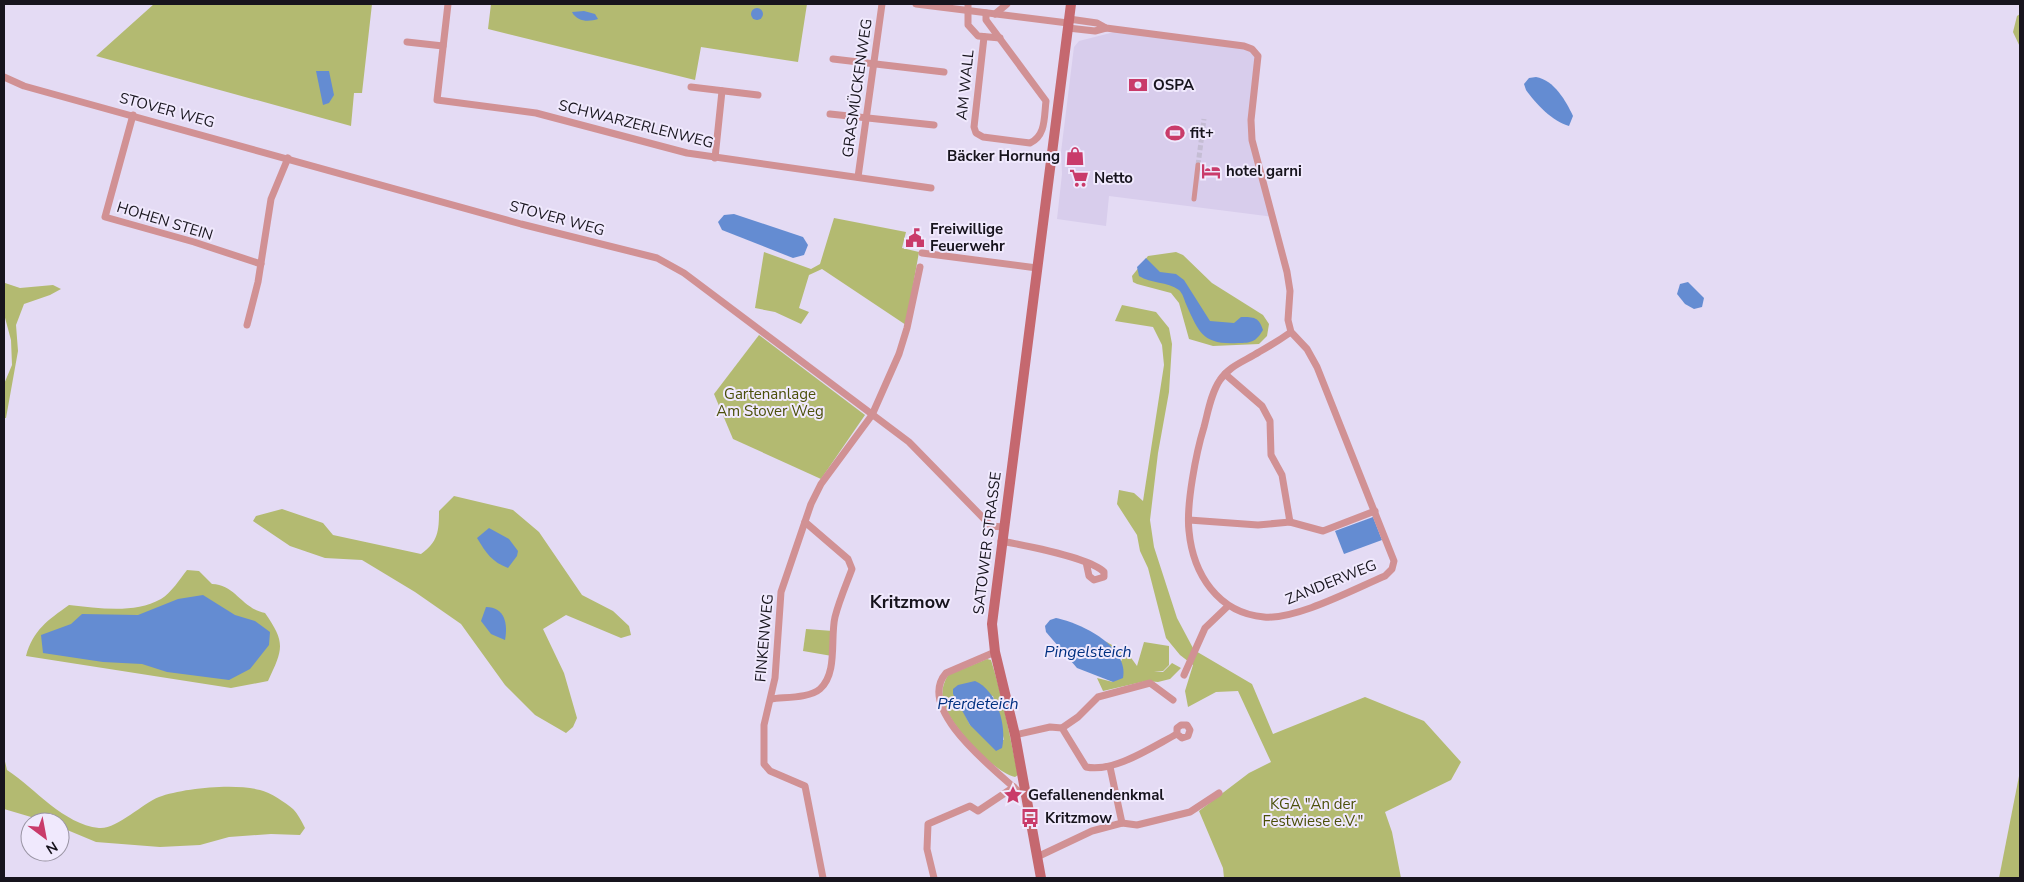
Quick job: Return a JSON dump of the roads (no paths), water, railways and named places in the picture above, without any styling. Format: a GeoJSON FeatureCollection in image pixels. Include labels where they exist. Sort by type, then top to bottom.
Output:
{"type":"FeatureCollection","features":[{"type":"Feature","properties":{"kind":"main road","name":"SATOWER STRASSE"},"geometry":{"type":"LineString","coordinates":[[1041,878],[1014,735],[994,652],[992,618],[1071,4]]}},
{"type":"Feature","properties":{"kind":"street"},"geometry":{"type":"LineString","coordinates":[[407,42],[443,46],[448,4]]}},
{"type":"Feature","properties":{"kind":"street","name":"GRASMÜCKENWEG"},"geometry":{"type":"LineString","coordinates":[[858,177],[882,4]]}},
{"type":"Feature","properties":{"kind":"street"},"geometry":{"type":"LineString","coordinates":[[916,4],[968,7],[986,13],[1068,24],[1097,23],[1106,28],[1244,46],[1252,49],[1258,56],[1251,120],[1252,140],[1287,272],[1290,291],[1288,309],[1291,332]]}},
{"type":"Feature","properties":{"kind":"street"},"geometry":{"type":"LineString","coordinates":[[995,14],[1007,4]]}},
{"type":"Feature","properties":{"kind":"street","name":"AM WALL"},"geometry":{"type":"LineString","coordinates":[[968,7],[968,25],[978,36],[1000,38]]}},
{"type":"Feature","properties":{"kind":"street","name":"AM WALL"},"geometry":{"type":"LineString","coordinates":[[984,37],[974,127],[976,133],[983,137],[1030,143],[1041,135],[1046,101],[986,20],[986,13]]}},
{"type":"Feature","properties":{"kind":"street","name":"SCHWARZERLENWEG"},"geometry":{"type":"LineString","coordinates":[[443,46],[436,100],[536,113],[677,151],[715,158],[932,188]]}},
{"type":"Feature","properties":{"kind":"street"},"geometry":{"type":"LineString","coordinates":[[833,59],[944,72]]}},
{"type":"Feature","properties":{"kind":"street","name":"STOVER WEG"},"geometry":{"type":"LineString","coordinates":[[4,77],[24,86],[521,224],[657,258],[684,273],[909,442],[991,526],[1003,527]]}},
{"type":"Feature","properties":{"kind":"street"},"geometry":{"type":"LineString","coordinates":[[691,87],[758,95]]}},
{"type":"Feature","properties":{"kind":"street"},"geometry":{"type":"LineString","coordinates":[[715,158],[722,91]]}},
{"type":"Feature","properties":{"kind":"street"},"geometry":{"type":"LineString","coordinates":[[830,114],[934,125]]}},
{"type":"Feature","properties":{"kind":"street","name":"HOHEN STEIN"},"geometry":{"type":"LineString","coordinates":[[133,115],[105,217],[194,242],[261,264]]}},
{"type":"Feature","properties":{"kind":"street"},"geometry":{"type":"LineString","coordinates":[[247,325],[261,264],[271,199],[288,158]]}},
{"type":"Feature","properties":{"kind":"street"},"geometry":{"type":"LineString","coordinates":[[1194,198],[1198,165]]}},
{"type":"Feature","properties":{"kind":"street"},"geometry":{"type":"LineString","coordinates":[[922,253],[1037,268]]}},
{"type":"Feature","properties":{"kind":"street","name":"FINKENWEG"},"geometry":{"type":"LineString","coordinates":[[823,878],[809,816],[806,789],[802,783],[770,771],[764,764],[764,725],[775,678],[781,592],[811,504],[821,484],[872,415],[904,342],[920,267]]}},
{"type":"Feature","properties":{"kind":"street","name":"ZANDERWEG"},"geometry":{"type":"LineString","coordinates":[[1291,332],[1313,358],[1394,561],[1392,569],[1385,576],[1291,614],[1278,617],[1254,615],[1228,606],[1217,597],[1203,580],[1189,532],[1189,520],[1197,451],[1219,382],[1225,374],[1238,363],[1259,353],[1291,332]]}},
{"type":"Feature","properties":{"kind":"street"},"geometry":{"type":"LineString","coordinates":[[1225,374],[1262,406],[1270,421],[1271,455],[1282,476],[1290,522]]}},
{"type":"Feature","properties":{"kind":"street"},"geometry":{"type":"LineString","coordinates":[[1189,520],[1258,525],[1290,522],[1323,532],[1375,511]]}},
{"type":"Feature","properties":{"kind":"street","name":"FINKENWEG"},"geometry":{"type":"LineString","coordinates":[[771,699],[806,694],[819,690],[824,685],[829,672],[835,617],[852,569],[848,559],[805,522]]}},
{"type":"Feature","properties":{"kind":"street"},"geometry":{"type":"LineString","coordinates":[[1001,541],[1086,562]]}},
{"type":"Feature","properties":{"kind":"street"},"geometry":{"type":"LineString","coordinates":[[1184,675],[1206,628],[1228,606]]}},
{"type":"Feature","properties":{"kind":"street"},"geometry":{"type":"LineString","coordinates":[[994,652],[946,673],[940,679],[938,688],[941,707],[955,729],[1014,787],[1026,794]]}},
{"type":"Feature","properties":{"kind":"street"},"geometry":{"type":"LineString","coordinates":[[1014,735],[1050,727],[1062,728],[1078,717],[1098,697],[1150,683],[1173,700]]}},
{"type":"Feature","properties":{"kind":"street"},"geometry":{"type":"LineString","coordinates":[[1062,728],[1086,767],[1098,769],[1110,767],[1177,734]]}},
{"type":"Feature","properties":{"kind":"street"},"geometry":{"type":"LineString","coordinates":[[1110,767],[1122,823]]}},
{"type":"Feature","properties":{"kind":"street"},"geometry":{"type":"LineString","coordinates":[[934,878],[927,849],[928,824],[970,806],[978,811],[1014,787]]}},
{"type":"Feature","properties":{"kind":"street"},"geometry":{"type":"LineString","coordinates":[[1037,857],[1092,831],[1122,823],[1137,825],[1174,817],[1195,810],[1219,793]]}},
{"type":"Feature","properties":{"kind":"water"},"geometry":{"type":"Polygon","coordinates":[[[755,8],[759,8],[763,14],[759,20],[755,20],[751,16],[751,12],[755,8]]]}},
{"type":"Feature","properties":{"kind":"water"},"geometry":{"type":"Polygon","coordinates":[[[584,11],[595,14],[598,19],[591,21],[580,19],[572,12],[584,11]]]}},
{"type":"Feature","properties":{"kind":"water"},"geometry":{"type":"Polygon","coordinates":[[[316,71],[329,71],[334,95],[329,103],[323,105],[316,71]]]}},
{"type":"Feature","properties":{"kind":"water"},"geometry":{"type":"Polygon","coordinates":[[[1536,77],[1548,82],[1559,92],[1573,116],[1569,126],[1557,121],[1545,111],[1526,90],[1524,84],[1529,78],[1536,77]]]}},
{"type":"Feature","properties":{"kind":"water"},"geometry":{"type":"Polygon","coordinates":[[[734,214],[803,237],[808,245],[804,255],[793,258],[722,230],[718,222],[724,215],[734,214]]]}},
{"type":"Feature","properties":{"kind":"water"},"geometry":{"type":"Polygon","coordinates":[[[1146,258],[1160,272],[1176,274],[1184,280],[1210,321],[1234,323],[1241,317],[1253,318],[1258,320],[1263,330],[1253,341],[1246,343],[1217,342],[1210,339],[1199,330],[1179,290],[1139,276],[1137,267],[1146,258]]]}},
{"type":"Feature","properties":{"kind":"water"},"geometry":{"type":"Polygon","coordinates":[[[1688,282],[1704,298],[1702,307],[1694,309],[1685,304],[1677,294],[1680,284],[1688,282]]]}},
{"type":"Feature","properties":{"kind":"water"},"geometry":{"type":"Polygon","coordinates":[[[1373,517],[1382,540],[1344,554],[1335,531],[1373,517]]]}},
{"type":"Feature","properties":{"kind":"water"},"geometry":{"type":"Polygon","coordinates":[[[489,528],[509,539],[518,551],[517,556],[508,568],[490,556],[477,538],[489,528]]]}},
{"type":"Feature","properties":{"kind":"water"},"geometry":{"type":"Polygon","coordinates":[[[203,595],[235,615],[255,621],[270,632],[269,645],[250,669],[229,680],[167,672],[142,664],[103,662],[43,653],[41,635],[71,624],[82,614],[138,615],[178,599],[203,595]]]}},
{"type":"Feature","properties":{"kind":"water"},"geometry":{"type":"Polygon","coordinates":[[[486,607],[497,610],[504,618],[506,628],[505,640],[491,634],[481,621],[486,607]]]}},
{"type":"Feature","properties":{"kind":"water","name":"Pingelsteich"},"geometry":{"type":"Polygon","coordinates":[[[1056,618],[1078,625],[1102,638],[1119,656],[1123,667],[1123,678],[1113,682],[1077,668],[1046,632],[1045,626],[1050,620],[1056,618]]]}},
{"type":"Feature","properties":{"kind":"water","name":"Pferdeteich"},"geometry":{"type":"Polygon","coordinates":[[[975,681],[989,692],[999,710],[1003,739],[1002,748],[996,751],[970,725],[953,694],[953,689],[958,685],[975,681]]]}},
{"type":"Feature","properties":{"kind":"tunnel"},"geometry":{"type":"LineString","coordinates":[[1198,165],[1204,119]]}},
{"type":"Feature","properties":{"kind":"place","name":"OSPA"},"geometry":{"type":"Point","coordinates":[1138,85]}},
{"type":"Feature","properties":{"kind":"place","name":"fit+"},"geometry":{"type":"Point","coordinates":[1175,133]}},
{"type":"Feature","properties":{"kind":"place","name":"Bäcker Hornung"},"geometry":{"type":"Point","coordinates":[1075,156]}},
{"type":"Feature","properties":{"kind":"place","name":"hotel garni"},"geometry":{"type":"Point","coordinates":[1211,171]}},
{"type":"Feature","properties":{"kind":"place","name":"Netto"},"geometry":{"type":"Point","coordinates":[1079,178]}},
{"type":"Feature","properties":{"kind":"place","name":"Freiwillige Feuerwehr"},"geometry":{"type":"Point","coordinates":[915,238]}},
{"type":"Feature","properties":{"kind":"place","name":"Gefallenendenkmal"},"geometry":{"type":"Point","coordinates":[1013,795]}},
{"type":"Feature","properties":{"kind":"place","name":"Kritzmow"},"geometry":{"type":"Point","coordinates":[1030,818]}},
{"type":"Feature","properties":{"kind":"district","name":"Kritzmow"},"geometry":{"type":"Point","coordinates":[910,602]}},
{"type":"Feature","properties":{"kind":"park label","name":"Gartenanlage Am Stover Weg"},"geometry":{"type":"Point","coordinates":[770,402]}},
{"type":"Feature","properties":{"kind":"park label","name":"KGA \"An der Festwiese e.V.\""},"geometry":{"type":"Point","coordinates":[1313,812]}}]}
